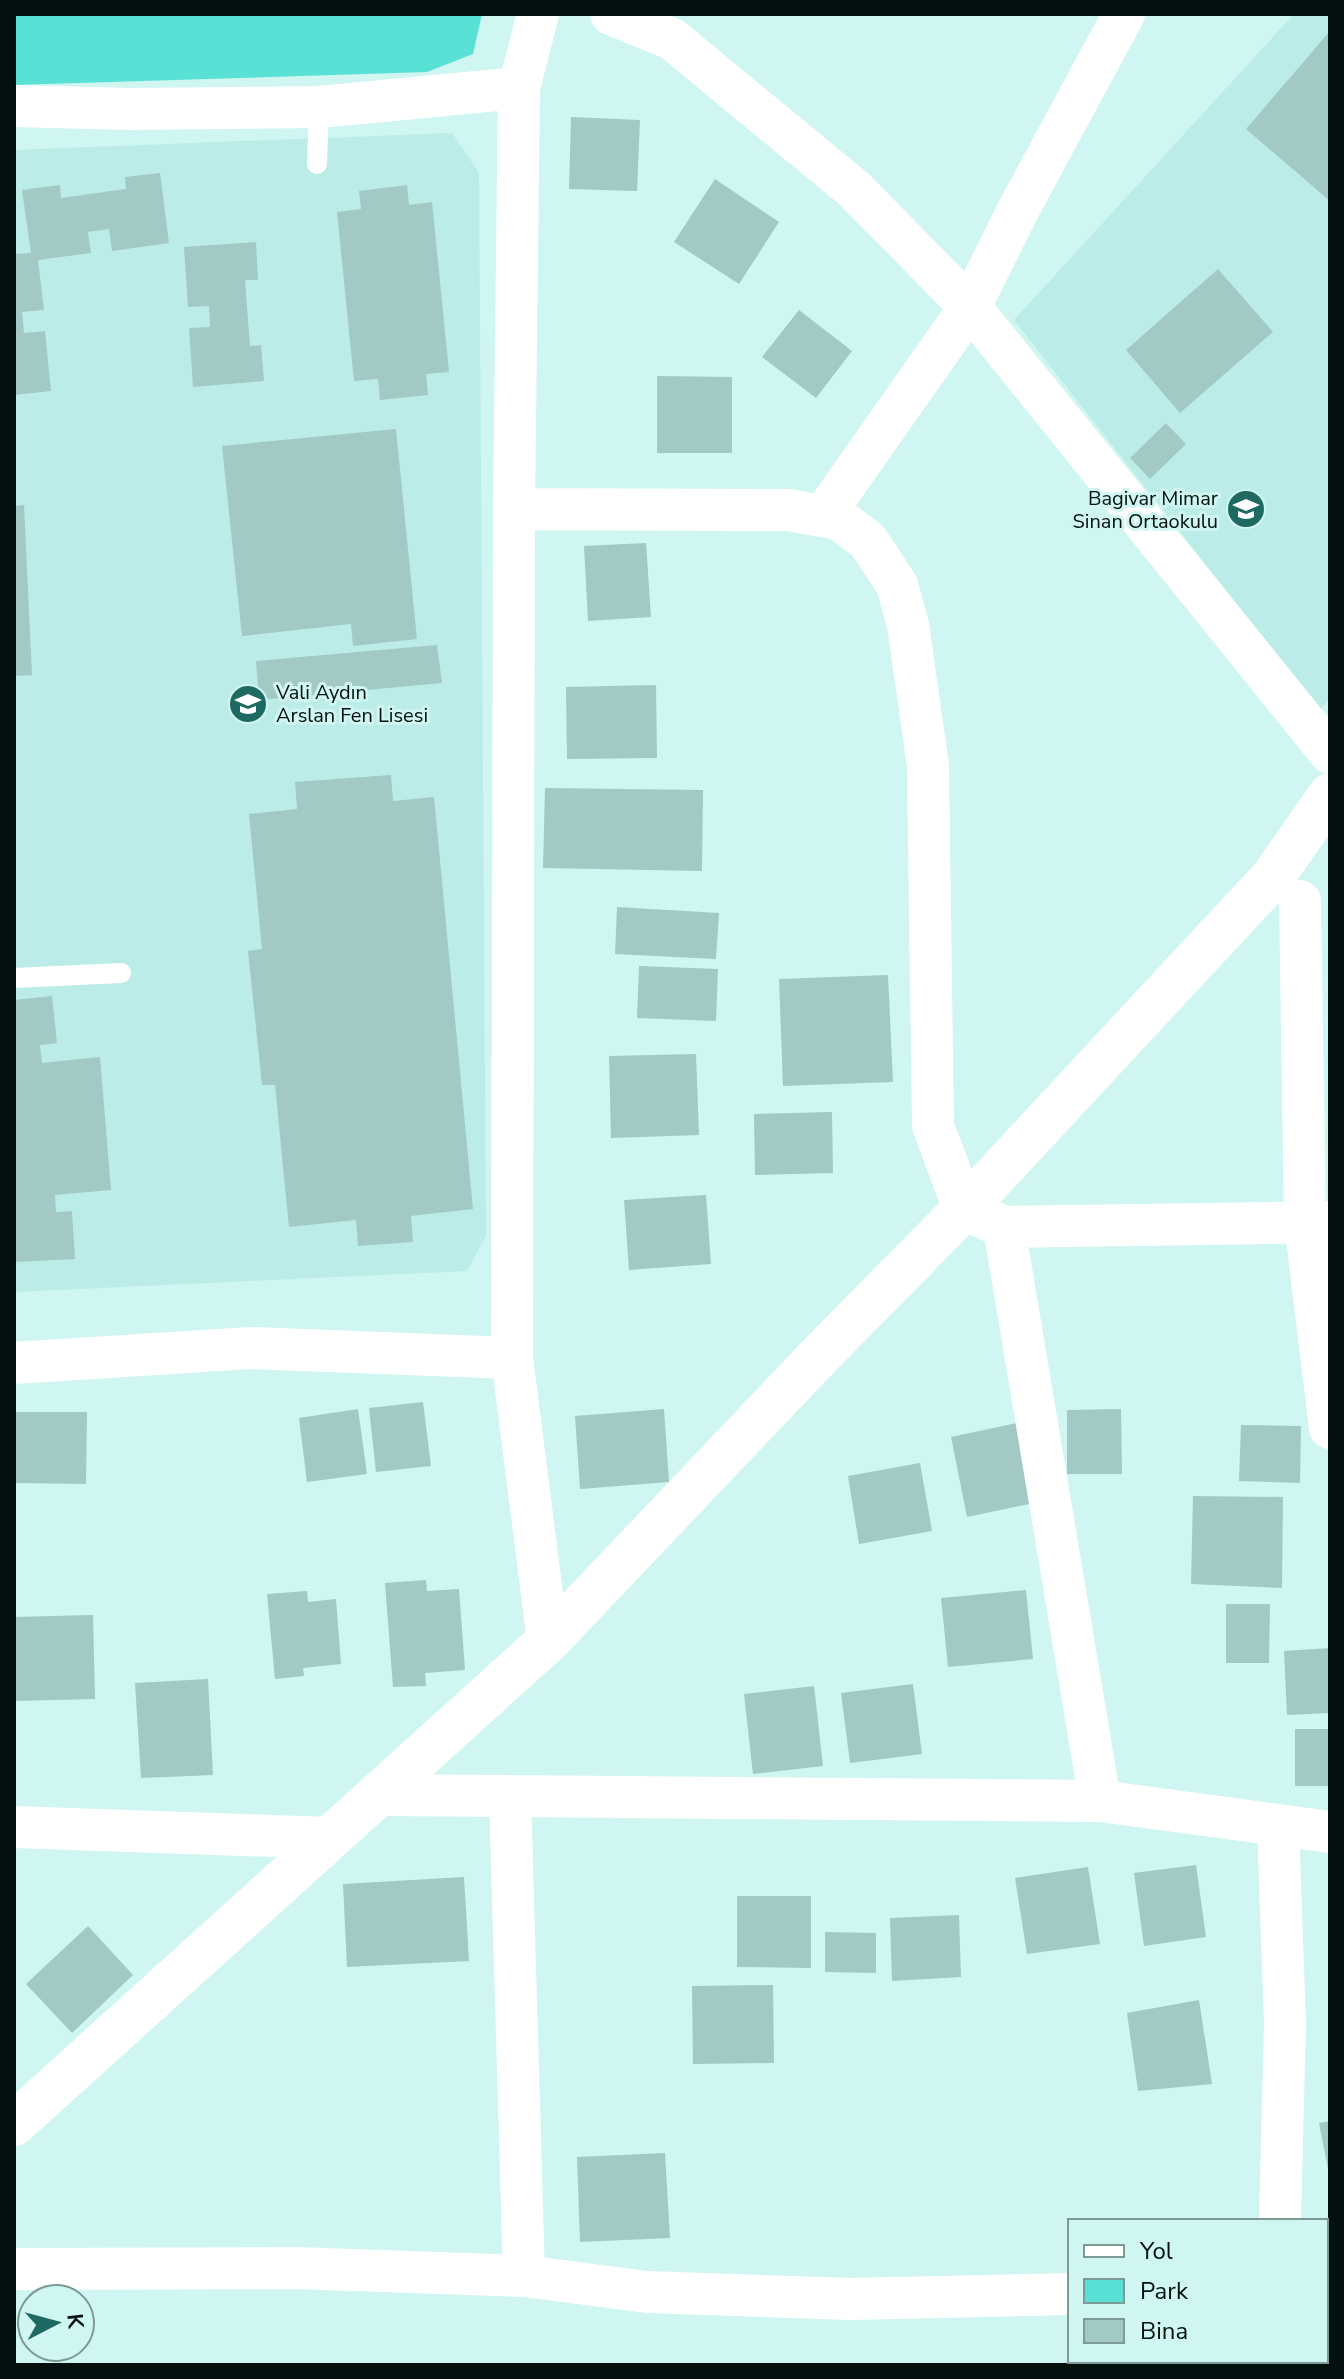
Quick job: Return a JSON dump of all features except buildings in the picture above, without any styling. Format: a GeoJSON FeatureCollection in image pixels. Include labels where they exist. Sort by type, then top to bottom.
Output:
{"type":"FeatureCollection","features":[{"type":"Feature","properties":{"kind":"street"},"geometry":{"type":"LineString","coordinates":[[538,14],[519,88],[514,509],[512,1358],[548,1641]]}},
{"type":"Feature","properties":{"kind":"street"},"geometry":{"type":"LineString","coordinates":[[611,14],[672,39],[855,190],[970,307],[1330,753]]}},
{"type":"Feature","properties":{"kind":"street"},"geometry":{"type":"LineString","coordinates":[[823,516],[970,307],[1017,212],[1124,14]]}},
{"type":"Feature","properties":{"kind":"street"},"geometry":{"type":"LineString","coordinates":[[14,106],[129,109],[319,107],[519,88]]}},
{"type":"Feature","properties":{"kind":"street"},"geometry":{"type":"LineString","coordinates":[[514,509],[788,510],[839,519],[868,541],[897,585],[908,625],[928,766],[933,1126],[964,1209],[1004,1227],[1318,1222]]}},
{"type":"Feature","properties":{"kind":"street"},"geometry":{"type":"LineString","coordinates":[[1330,795],[1301,901],[1330,1428]]}},
{"type":"Feature","properties":{"kind":"street"},"geometry":{"type":"LineString","coordinates":[[14,2124],[548,1641],[820,1355],[964,1209],[1301,901]]}},
{"type":"Feature","properties":{"kind":"street"},"geometry":{"type":"LineString","coordinates":[[1004,1227],[1100,1801]]}},
{"type":"Feature","properties":{"kind":"street"},"geometry":{"type":"LineString","coordinates":[[14,1363],[251,1348],[512,1358]]}},
{"type":"Feature","properties":{"kind":"street"},"geometry":{"type":"LineString","coordinates":[[379,1795],[1100,1801],[1330,1832]]}},
{"type":"Feature","properties":{"kind":"street"},"geometry":{"type":"LineString","coordinates":[[510,1796],[524,2276]]}},
{"type":"Feature","properties":{"kind":"street"},"geometry":{"type":"LineString","coordinates":[[1278,1825],[1285,2023],[1280,2219]]}},
{"type":"Feature","properties":{"kind":"street"},"geometry":{"type":"LineString","coordinates":[[14,1827],[330,1838]]}},
{"type":"Feature","properties":{"kind":"street"},"geometry":{"type":"LineString","coordinates":[[14,2269],[295,2268],[524,2276],[604,2288],[689,2295],[850,2299],[1068,2294]]}},
{"type":"Feature","properties":{"kind":"lane"},"geometry":{"type":"LineString","coordinates":[[317,164],[319,107]]}},
{"type":"Feature","properties":{"kind":"lane"},"geometry":{"type":"LineString","coordinates":[[14,978],[121,973]]}},
{"type":"Feature","properties":{"kind":"shaded area","name":"Bagivar Mimar Sinan Ortaokulu"},"geometry":{"type":"Polygon","coordinates":[[[1294,14],[1330,14],[1330,699],[1320,710],[1014,320],[1294,14]]]}},
{"type":"Feature","properties":{"kind":"shaded area","name":"Vali Aydın Arslan Fen Lisesi"},"geometry":{"type":"Polygon","coordinates":[[[452,133],[479,173],[486,1236],[467,1271],[14,1292],[14,150],[452,133]]]}},
{"type":"Feature","properties":{"kind":"green space"},"geometry":{"type":"Polygon","coordinates":[[[14,14],[482,14],[473,54],[427,72],[14,85],[14,14]]]}},
{"type":"Feature","properties":{"kind":"place","name":"Bagivar Mimar Sinan Ortaokulu"},"geometry":{"type":"Point","coordinates":[1246,509]}},
{"type":"Feature","properties":{"kind":"place","name":"Vali Aydın Arslan Fen Lisesi"},"geometry":{"type":"Point","coordinates":[248,704]}}]}
